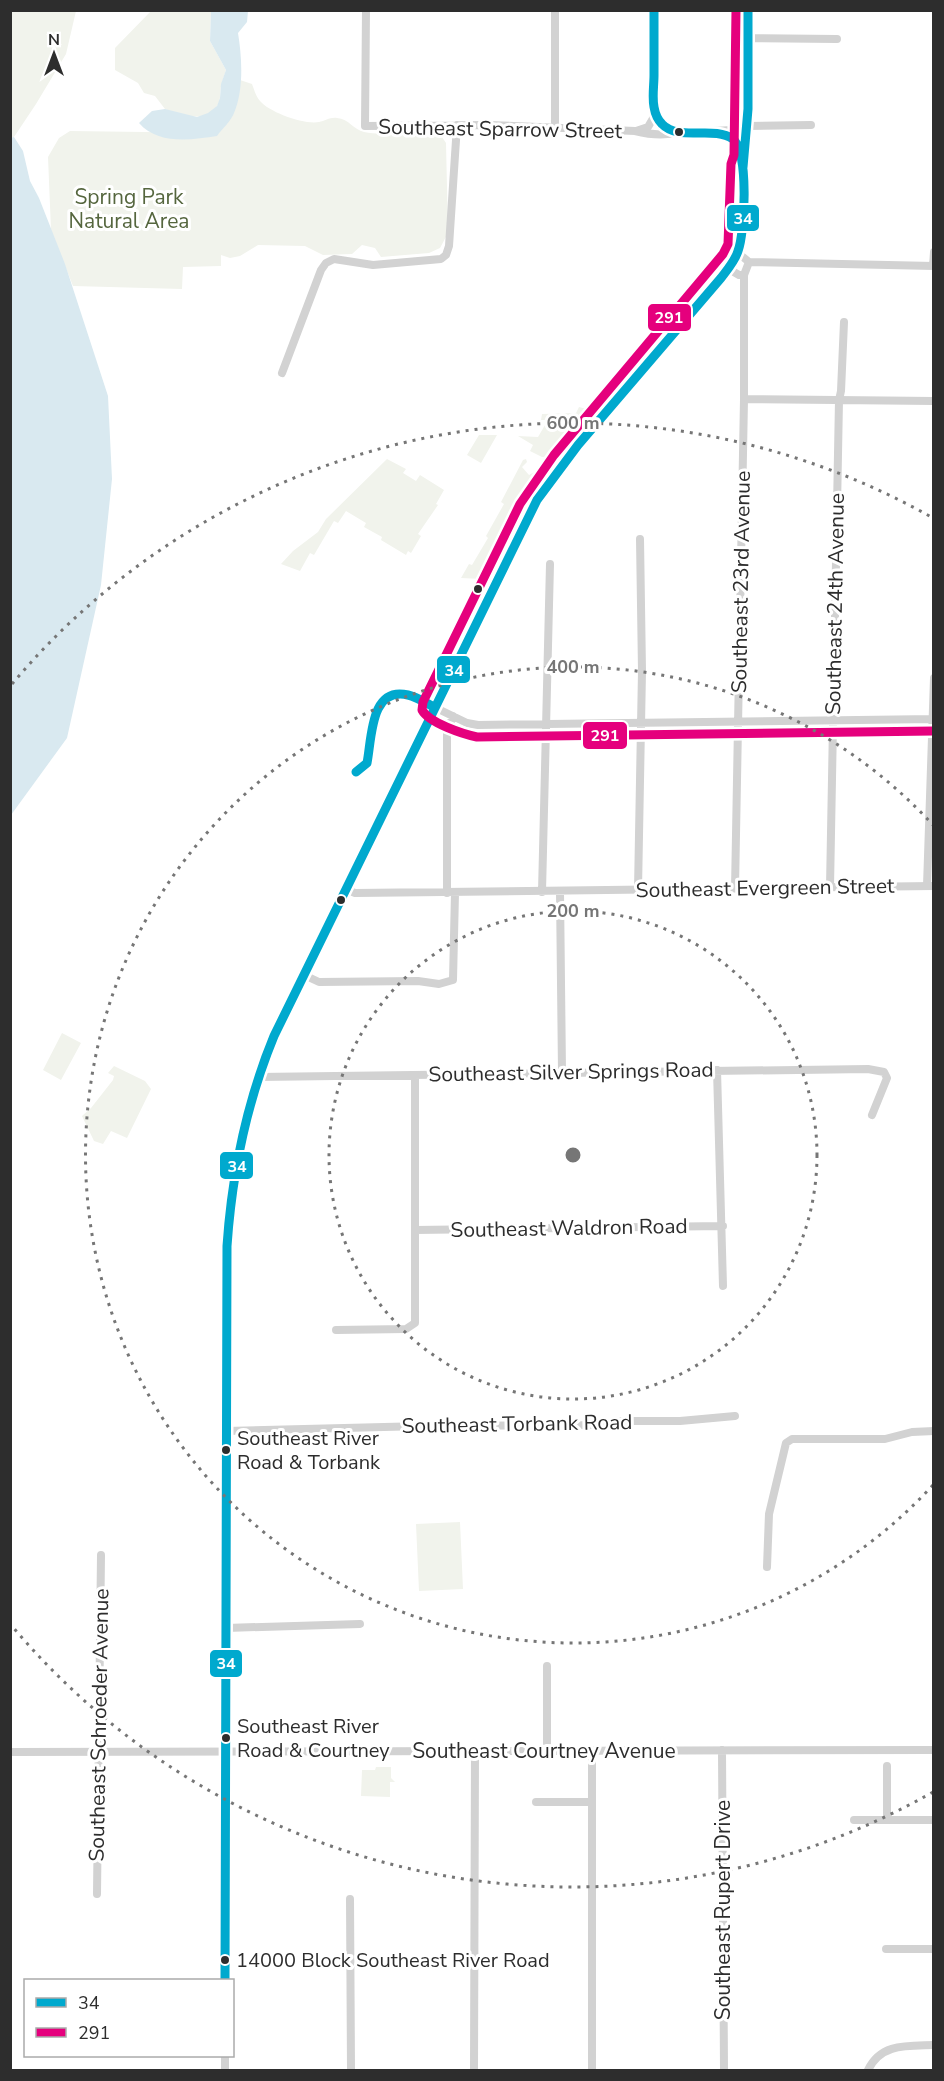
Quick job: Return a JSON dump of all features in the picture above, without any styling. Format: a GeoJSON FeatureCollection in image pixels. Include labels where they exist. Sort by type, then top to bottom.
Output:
{"type":"FeatureCollection","features":[{"type":"Feature","properties":{"kind":"street","name":"Southeast Sparrow Street"},"geometry":{"type":"LineString","coordinates":[[366,10],[365,126],[489,124],[635,131],[650,134],[707,133],[733,140],[740,148],[743,164]]}},
{"type":"Feature","properties":{"kind":"street"},"geometry":{"type":"LineString","coordinates":[[555,10],[555,127]]}},
{"type":"Feature","properties":{"kind":"street"},"geometry":{"type":"LineString","coordinates":[[654,10],[656,115],[664,125],[680,132]]}},
{"type":"Feature","properties":{"kind":"street"},"geometry":{"type":"LineString","coordinates":[[225,1979],[228,1214],[239,1144],[258,1077],[274,1036],[520,531],[545,488],[572,453],[728,268],[738,253],[742,229],[743,164],[746,158],[748,10]]}},
{"type":"Feature","properties":{"kind":"street"},"geometry":{"type":"LineString","coordinates":[[748,38],[837,39]]}},
{"type":"Feature","properties":{"kind":"street","name":"Southeast Sparrow Street"},"geometry":{"type":"LineString","coordinates":[[635,131],[648,127],[656,115]]}},
{"type":"Feature","properties":{"kind":"street"},"geometry":{"type":"LineString","coordinates":[[707,133],[747,126],[811,125]]}},
{"type":"Feature","properties":{"kind":"street"},"geometry":{"type":"LineString","coordinates":[[282,373],[321,270],[326,263],[334,259],[373,265],[441,259],[446,255],[457,126]]}},
{"type":"Feature","properties":{"kind":"street"},"geometry":{"type":"LineString","coordinates":[[738,253],[749,262],[933,266],[933,252]]}},
{"type":"Feature","properties":{"kind":"street"},"geometry":{"type":"LineString","coordinates":[[728,268],[739,275],[744,275],[749,262]]}},
{"type":"Feature","properties":{"kind":"street","name":"Southeast 23rd Avenue"},"geometry":{"type":"LineString","coordinates":[[735,889],[744,399],[744,275]]}},
{"type":"Feature","properties":{"kind":"street","name":"Southeast 24th Avenue"},"geometry":{"type":"LineString","coordinates":[[830,887],[839,400],[844,322]]}},
{"type":"Feature","properties":{"kind":"street"},"geometry":{"type":"LineString","coordinates":[[744,399],[933,401]]}},
{"type":"Feature","properties":{"kind":"street"},"geometry":{"type":"LineString","coordinates":[[638,890],[642,722],[640,539]]}},
{"type":"Feature","properties":{"kind":"street"},"geometry":{"type":"LineString","coordinates":[[543,892],[550,564]]}},
{"type":"Feature","properties":{"kind":"street"},"geometry":{"type":"LineString","coordinates":[[930,886],[933,678]]}},
{"type":"Feature","properties":{"kind":"street"},"geometry":{"type":"LineString","coordinates":[[434,707],[478,725],[933,719]]}},
{"type":"Feature","properties":{"kind":"street"},"geometry":{"type":"LineString","coordinates":[[304,975],[319,982],[418,981],[439,984],[453,980],[447,732],[453,716]]}},
{"type":"Feature","properties":{"kind":"street","name":"Southeast Evergreen Street"},"geometry":{"type":"LineString","coordinates":[[345,889],[355,893],[451,893],[930,886]]}},
{"type":"Feature","properties":{"kind":"street"},"geometry":{"type":"LineString","coordinates":[[560,892],[562,1072]]}},
{"type":"Feature","properties":{"kind":"street","name":"Southeast Silver Springs Road"},"geometry":{"type":"LineString","coordinates":[[258,1077],[868,1069],[884,1072],[887,1076],[872,1115]]}},
{"type":"Feature","properties":{"kind":"street"},"geometry":{"type":"LineString","coordinates":[[717,1070],[723,1286]]}},
{"type":"Feature","properties":{"kind":"street"},"geometry":{"type":"LineString","coordinates":[[336,1330],[406,1329],[415,1323],[415,1075]]}},
{"type":"Feature","properties":{"kind":"street","name":"Southeast Waldron Road"},"geometry":{"type":"LineString","coordinates":[[415,1230],[723,1226]]}},
{"type":"Feature","properties":{"kind":"street","name":"Southeast Torbank Road"},"geometry":{"type":"LineString","coordinates":[[226,1431],[413,1426],[608,1425],[622,1421],[680,1421],[735,1416]]}},
{"type":"Feature","properties":{"kind":"street"},"geometry":{"type":"LineString","coordinates":[[767,1567],[769,1514],[786,1443],[792,1439],[885,1439],[912,1432],[933,1431]]}},
{"type":"Feature","properties":{"kind":"street","name":"Southeast Schroeder Avenue"},"geometry":{"type":"LineString","coordinates":[[97,1894],[101,1555]]}},
{"type":"Feature","properties":{"kind":"street"},"geometry":{"type":"LineString","coordinates":[[226,1628],[360,1624]]}},
{"type":"Feature","properties":{"kind":"street"},"geometry":{"type":"LineString","coordinates":[[547,1751],[548,1666]]}},
{"type":"Feature","properties":{"kind":"street","name":"Southeast Courtney Avenue"},"geometry":{"type":"LineString","coordinates":[[10,1752],[547,1751],[592,1755],[722,1750],[933,1750]]}},
{"type":"Feature","properties":{"kind":"street","name":"Southeast Rupert Drive"},"geometry":{"type":"LineString","coordinates":[[722,1750],[724,2070]]}},
{"type":"Feature","properties":{"kind":"street"},"geometry":{"type":"LineString","coordinates":[[474,2070],[475,1751]]}},
{"type":"Feature","properties":{"kind":"street"},"geometry":{"type":"LineString","coordinates":[[592,1755],[592,2070]]}},
{"type":"Feature","properties":{"kind":"street"},"geometry":{"type":"LineString","coordinates":[[887,1766],[887,1820]]}},
{"type":"Feature","properties":{"kind":"street"},"geometry":{"type":"LineString","coordinates":[[536,1802],[592,1802]]}},
{"type":"Feature","properties":{"kind":"street"},"geometry":{"type":"LineString","coordinates":[[855,1820],[933,1820]]}},
{"type":"Feature","properties":{"kind":"street"},"geometry":{"type":"LineString","coordinates":[[350,1899],[351,2070]]}},
{"type":"Feature","properties":{"kind":"street"},"geometry":{"type":"LineString","coordinates":[[886,1948],[933,1949]]}},
{"type":"Feature","properties":{"kind":"street"},"geometry":{"type":"LineString","coordinates":[[868,2070],[874,2059],[889,2049],[933,2046]]}},
{"type":"Feature","properties":{"kind":"green space"},"geometry":{"type":"Polygon","coordinates":[[[10,11],[76,11],[66,54],[36,104],[14,137],[11,138],[10,11]]]}},
{"type":"Feature","properties":{"kind":"green space"},"geometry":{"type":"Polygon","coordinates":[[[151,11],[211,11],[210,41],[226,70],[219,103],[206,115],[178,114],[165,109],[155,96],[144,93],[138,83],[115,70],[115,48],[151,11]]]}},
{"type":"Feature","properties":{"kind":"green space","name":"Spring Park Natural Area"},"geometry":{"type":"Polygon","coordinates":[[[240,80],[252,84],[257,97],[265,105],[296,120],[319,122],[337,118],[345,120],[364,132],[413,132],[442,137],[446,143],[448,233],[440,248],[429,253],[381,257],[375,248],[362,245],[352,254],[323,255],[305,246],[258,245],[240,256],[230,258],[221,255],[221,266],[183,267],[182,289],[73,286],[51,230],[48,157],[59,138],[70,131],[219,133],[239,94],[240,80]]]}},
{"type":"Feature","properties":{"kind":"green space"},"geometry":{"type":"Polygon","coordinates":[[[579,407],[594,411],[555,457],[542,457],[530,451],[533,445],[518,436],[538,437],[548,420],[541,420],[542,414],[576,413],[579,407]]]}},
{"type":"Feature","properties":{"kind":"green space"},"geometry":{"type":"Polygon","coordinates":[[[479,435],[497,435],[481,463],[467,455],[479,435]]]}},
{"type":"Feature","properties":{"kind":"green space"},"geometry":{"type":"Polygon","coordinates":[[[387,459],[406,469],[403,473],[416,481],[420,475],[444,490],[436,504],[438,505],[418,534],[421,536],[411,553],[408,551],[406,555],[381,540],[382,537],[364,527],[366,523],[346,511],[338,523],[334,521],[314,555],[310,553],[300,571],[281,564],[293,551],[318,532],[326,519],[387,459]]]}},
{"type":"Feature","properties":{"kind":"green space"},"geometry":{"type":"Polygon","coordinates":[[[526,459],[527,462],[522,467],[529,475],[538,470],[541,476],[521,500],[482,579],[461,578],[469,564],[472,565],[488,538],[486,536],[504,504],[501,502],[523,460],[526,459]]]}},
{"type":"Feature","properties":{"kind":"green space"},"geometry":{"type":"Polygon","coordinates":[[[62,1033],[81,1043],[61,1080],[43,1070],[62,1033]]]}},
{"type":"Feature","properties":{"kind":"green space"},"geometry":{"type":"Polygon","coordinates":[[[114,1066],[145,1081],[151,1089],[127,1138],[111,1131],[103,1144],[94,1141],[82,1116],[113,1080],[114,1076],[108,1073],[114,1066]]]}},
{"type":"Feature","properties":{"kind":"green space"},"geometry":{"type":"Polygon","coordinates":[[[460,1522],[463,1589],[419,1591],[416,1524],[460,1522]]]}},
{"type":"Feature","properties":{"kind":"green space"},"geometry":{"type":"Polygon","coordinates":[[[376,1767],[391,1767],[391,1778],[395,1782],[390,1782],[390,1797],[361,1796],[362,1770],[375,1770],[376,1767]]]}},
{"type":"Feature","properties":{"kind":"shaded area"},"geometry":{"type":"Polygon","coordinates":[[[211,11],[248,11],[247,22],[238,33],[241,73],[234,113],[217,136],[175,139],[156,135],[139,123],[152,111],[165,109],[197,117],[217,106],[226,70],[210,41],[211,11]]]}},
{"type":"Feature","properties":{"kind":"shaded area"},"geometry":{"type":"Polygon","coordinates":[[[14,137],[23,151],[30,181],[65,264],[108,396],[112,479],[101,585],[67,738],[11,815],[10,138],[14,137]]]}},
{"type":"Feature","properties":{"kind":"transit line","name":"34"},"geometry":{"type":"LineString","coordinates":[[225,1979],[227,1246],[242,1139],[256,1087],[274,1036],[537,500],[578,445],[721,278],[737,255],[744,211],[742,159],[738,147],[733,139],[725,135],[677,132],[669,129],[659,120],[653,99],[654,10]]}},
{"type":"Feature","properties":{"kind":"transit line","name":"291"},"geometry":{"type":"LineString","coordinates":[[736,10],[734,155],[731,164],[728,244],[723,254],[554,455],[520,504],[423,702],[422,710],[432,719],[455,731],[477,737],[934,731]]}},
{"type":"Feature","properties":{"kind":"transit line","name":"34"},"geometry":{"type":"LineString","coordinates":[[743,167],[748,109],[748,10]]}},
{"type":"Feature","properties":{"kind":"transit line","name":"34"},"geometry":{"type":"LineString","coordinates":[[356,772],[367,763],[375,716],[386,698],[396,694],[408,695],[434,707]]}},
{"type":"Feature","properties":{"kind":"place","name":"Southeast River Road & Torbank"},"geometry":{"type":"Point","coordinates":[226,1450]}},
{"type":"Feature","properties":{"kind":"place","name":"Southeast River Road & Courtney"},"geometry":{"type":"Point","coordinates":[226,1738]}},
{"type":"Feature","properties":{"kind":"place","name":"14000 Block Southeast River Road"},"geometry":{"type":"Point","coordinates":[225,1960]}}]}
